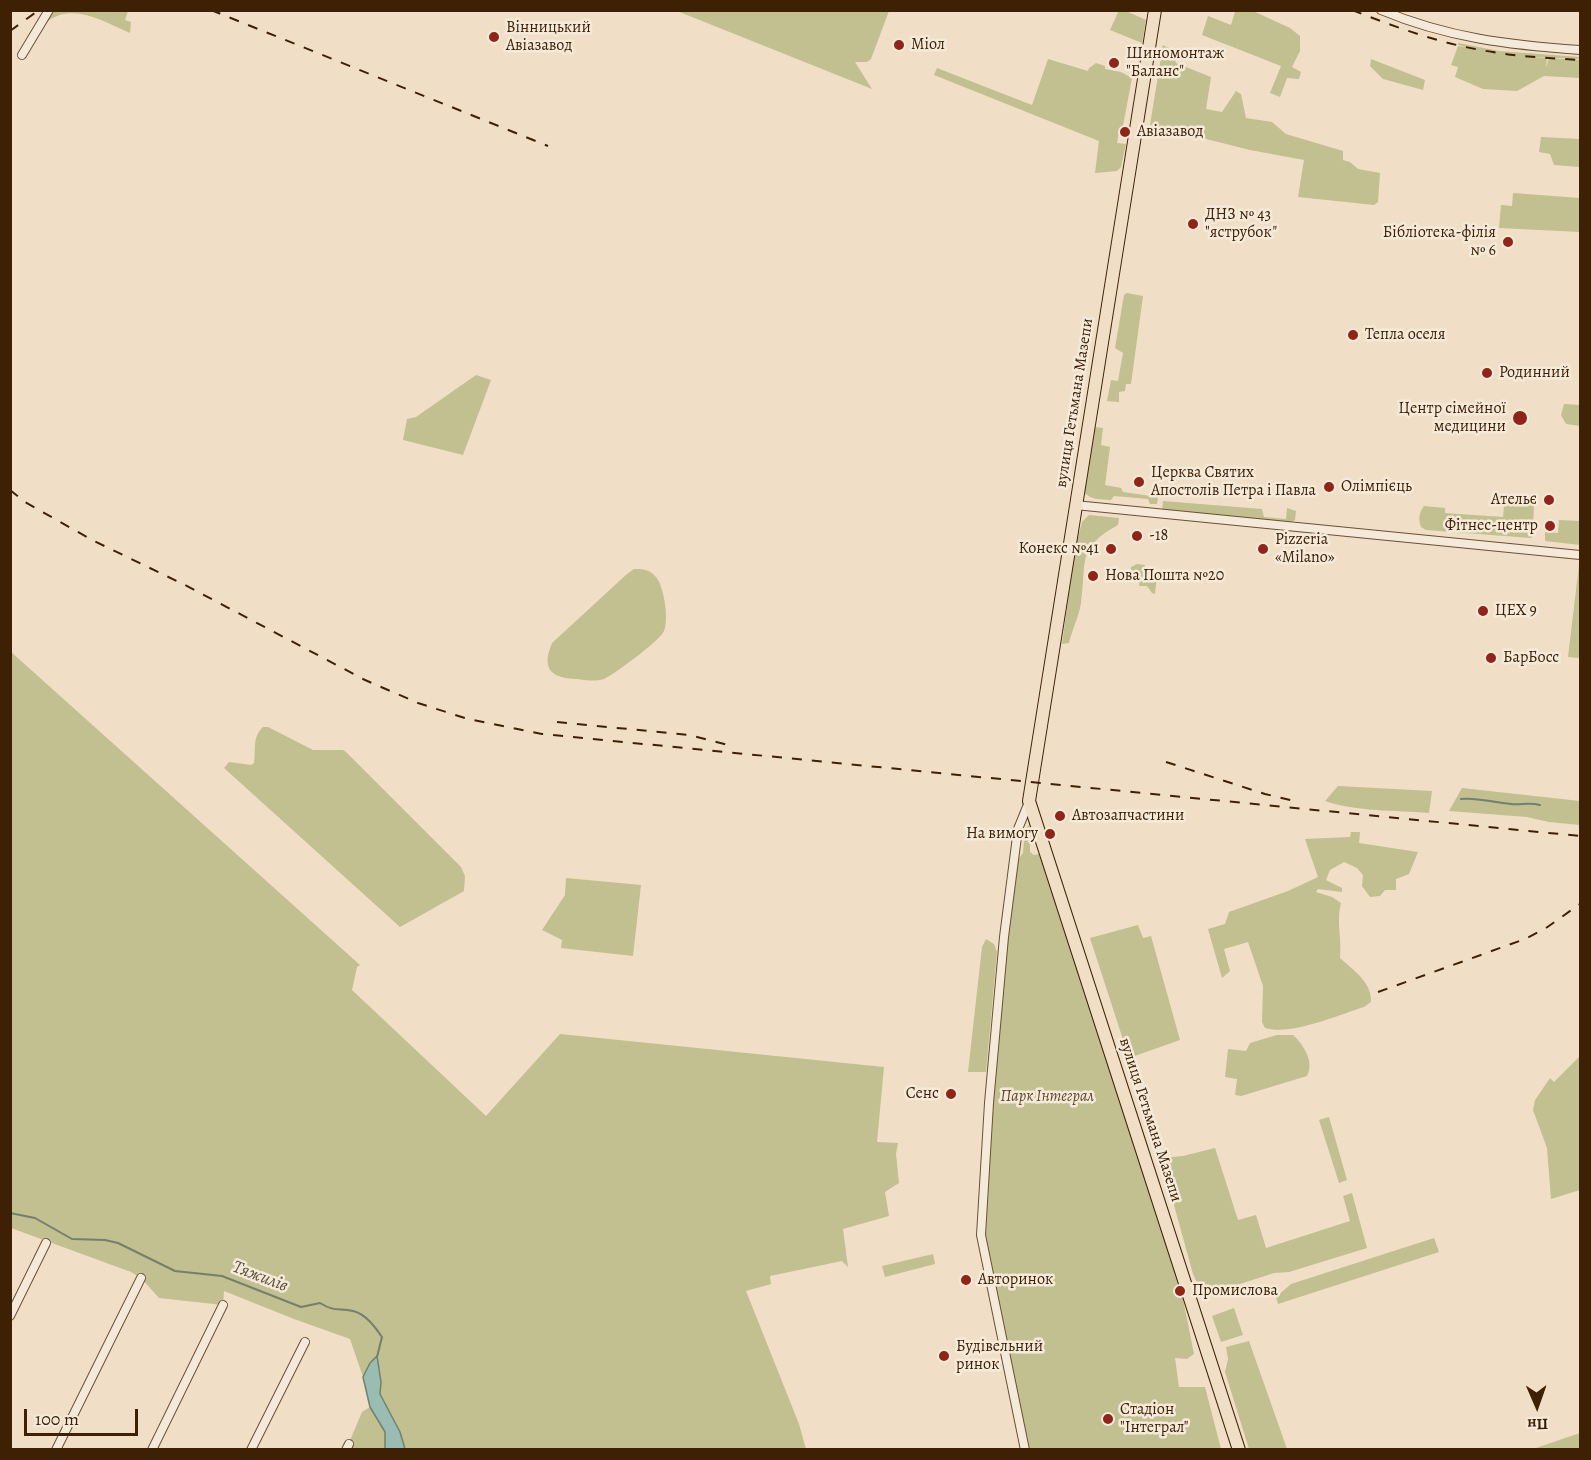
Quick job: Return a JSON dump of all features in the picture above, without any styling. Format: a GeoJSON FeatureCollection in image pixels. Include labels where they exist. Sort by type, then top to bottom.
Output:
{"type":"FeatureCollection","features":[{"type":"Feature","properties":{"kind":"main road","name":"вулиця Гетьмана Мазепи"},"geometry":{"type":"LineString","coordinates":[[1155,10],[1029,801],[1239,1449]]}},
{"type":"Feature","properties":{"kind":"street"},"geometry":{"type":"LineString","coordinates":[[22,55],[49,10]]}},
{"type":"Feature","properties":{"kind":"street"},"geometry":{"type":"LineString","coordinates":[[1381,10],[1446,33],[1495,43],[1581,50]]}},
{"type":"Feature","properties":{"kind":"street"},"geometry":{"type":"LineString","coordinates":[[1076,505],[1581,555]]}},
{"type":"Feature","properties":{"kind":"street","name":"вулиця Гетьмана Мазепи"},"geometry":{"type":"LineString","coordinates":[[1025,1449],[981,1235],[988,1103],[1004,937],[1018,829],[1029,801]]}},
{"type":"Feature","properties":{"kind":"street"},"geometry":{"type":"LineString","coordinates":[[10,1316],[46,1243]]}},
{"type":"Feature","properties":{"kind":"street"},"geometry":{"type":"LineString","coordinates":[[56,1449],[141,1278]]}},
{"type":"Feature","properties":{"kind":"street"},"geometry":{"type":"LineString","coordinates":[[152,1449],[223,1305]]}},
{"type":"Feature","properties":{"kind":"street"},"geometry":{"type":"LineString","coordinates":[[251,1449],[304,1342]]}},
{"type":"Feature","properties":{"kind":"green space"},"geometry":{"type":"Polygon","coordinates":[[[889,10],[871,59],[867,62],[855,62],[872,89],[677,11],[889,10]]]}},
{"type":"Feature","properties":{"kind":"green space"},"geometry":{"type":"Polygon","coordinates":[[[1119,10],[1146,20],[1142,43],[1110,30],[1119,10]]]}},
{"type":"Feature","properties":{"kind":"green space"},"geometry":{"type":"Polygon","coordinates":[[[45,11],[128,11],[125,20],[131,22],[130,33],[100,19],[78,14],[68,13],[48,21],[41,15],[45,11]]]}},
{"type":"Feature","properties":{"kind":"green space"},"geometry":{"type":"Polygon","coordinates":[[[1232,11],[1253,11],[1290,28],[1300,36],[1300,51],[1292,67],[1301,72],[1299,79],[1287,78],[1280,97],[1270,93],[1281,66],[1202,35],[1208,16],[1231,25],[1235,12],[1232,11]]]}},
{"type":"Feature","properties":{"kind":"green space"},"geometry":{"type":"Polygon","coordinates":[[[1458,43],[1499,51],[1580,57],[1580,59],[1518,56],[1547,58],[1546,68],[1549,58],[1580,60],[1580,78],[1544,76],[1517,91],[1483,89],[1455,77],[1458,67],[1451,65],[1458,46],[1471,48],[1458,45],[1458,43]]]}},
{"type":"Feature","properties":{"kind":"green space"},"geometry":{"type":"Polygon","coordinates":[[[1163,45],[1173,50],[1176,63],[1211,77],[1206,109],[1222,112],[1236,91],[1241,94],[1246,118],[1272,122],[1286,134],[1343,151],[1343,160],[1350,162],[1358,169],[1380,173],[1378,202],[1374,205],[1298,197],[1304,160],[1250,150],[1150,125],[1163,45]]]}},
{"type":"Feature","properties":{"kind":"green space"},"geometry":{"type":"Polygon","coordinates":[[[1048,59],[1088,71],[1096,63],[1105,66],[1105,69],[1121,72],[1132,78],[1122,131],[1119,131],[1117,143],[1126,144],[1121,167],[1117,171],[1095,173],[1099,141],[934,75],[937,68],[1032,105],[1048,59]]]}},
{"type":"Feature","properties":{"kind":"green space"},"geometry":{"type":"Polygon","coordinates":[[[1371,59],[1425,80],[1423,90],[1383,79],[1370,66],[1371,59]]]}},
{"type":"Feature","properties":{"kind":"green space"},"geometry":{"type":"Polygon","coordinates":[[[1541,137],[1580,139],[1580,167],[1554,165],[1550,154],[1539,152],[1541,137]]]}},
{"type":"Feature","properties":{"kind":"green space"},"geometry":{"type":"Polygon","coordinates":[[[1513,193],[1580,198],[1580,232],[1499,228],[1501,205],[1512,206],[1513,193]]]}},
{"type":"Feature","properties":{"kind":"green space"},"geometry":{"type":"Polygon","coordinates":[[[1127,293],[1143,296],[1131,384],[1126,384],[1125,391],[1119,392],[1119,402],[1107,401],[1111,380],[1118,381],[1123,353],[1115,348],[1124,295],[1127,293]]]}},
{"type":"Feature","properties":{"kind":"green space"},"geometry":{"type":"Polygon","coordinates":[[[476,375],[491,380],[463,455],[403,440],[407,419],[416,417],[476,375]]]}},
{"type":"Feature","properties":{"kind":"green space"},"geometry":{"type":"Polygon","coordinates":[[[1564,404],[1580,405],[1580,426],[1566,424],[1561,415],[1564,404]]]}},
{"type":"Feature","properties":{"kind":"green space"},"geometry":{"type":"Polygon","coordinates":[[[1095,427],[1103,428],[1101,445],[1110,447],[1105,485],[1121,488],[1123,492],[1158,497],[1157,504],[1150,504],[1148,499],[1114,496],[1111,500],[1096,499],[1084,492],[1095,427]]]}},
{"type":"Feature","properties":{"kind":"green space"},"geometry":{"type":"Polygon","coordinates":[[[1505,494],[1534,498],[1533,536],[1531,538],[1426,530],[1421,527],[1420,516],[1424,506],[1445,508],[1445,513],[1503,517],[1505,494]]]}},
{"type":"Feature","properties":{"kind":"green space"},"geometry":{"type":"Polygon","coordinates":[[[1163,501],[1262,509],[1264,517],[1286,519],[1287,508],[1296,511],[1295,520],[1288,524],[1162,512],[1163,501]]]}},
{"type":"Feature","properties":{"kind":"green space"},"geometry":{"type":"Polygon","coordinates":[[[1089,515],[1119,518],[1118,525],[1095,541],[1089,549],[1084,566],[1079,613],[1069,643],[1062,644],[1075,549],[1082,522],[1089,515]]]}},
{"type":"Feature","properties":{"kind":"green space"},"geometry":{"type":"Polygon","coordinates":[[[1559,520],[1580,521],[1580,545],[1545,541],[1545,532],[1558,533],[1559,520]]]}},
{"type":"Feature","properties":{"kind":"green space"},"geometry":{"type":"Polygon","coordinates":[[[1137,564],[1145,565],[1145,574],[1157,575],[1155,594],[1147,586],[1139,586],[1140,576],[1131,574],[1131,567],[1137,564]]]}},
{"type":"Feature","properties":{"kind":"green space"},"geometry":{"type":"Polygon","coordinates":[[[1580,565],[1580,658],[1568,657],[1580,565]]]}},
{"type":"Feature","properties":{"kind":"green space"},"geometry":{"type":"Polygon","coordinates":[[[634,569],[648,571],[658,580],[666,613],[663,633],[653,644],[604,679],[567,678],[555,674],[548,666],[552,643],[634,569]]]}},
{"type":"Feature","properties":{"kind":"green space"},"geometry":{"type":"Polygon","coordinates":[[[10,651],[360,965],[357,967],[352,990],[486,1116],[560,1034],[884,1067],[877,1142],[898,1143],[896,1154],[899,1183],[885,1192],[889,1216],[843,1229],[848,1267],[842,1261],[770,1276],[771,1284],[746,1291],[799,1424],[806,1449],[405,1449],[400,1432],[380,1394],[381,1382],[370,1363],[363,1377],[350,1339],[224,1291],[223,1305],[159,1298],[141,1278],[131,1272],[11,1228],[10,651]]]}},
{"type":"Feature","properties":{"kind":"green space"},"geometry":{"type":"Polygon","coordinates":[[[263,727],[268,727],[313,750],[343,750],[346,752],[461,867],[465,876],[464,891],[400,927],[224,768],[229,762],[251,765],[254,763],[257,735],[263,727]]]}},
{"type":"Feature","properties":{"kind":"green space"},"geometry":{"type":"Polygon","coordinates":[[[1338,786],[1432,791],[1429,813],[1363,809],[1325,801],[1338,786]]]}},
{"type":"Feature","properties":{"kind":"green space"},"geometry":{"type":"Polygon","coordinates":[[[1462,788],[1580,801],[1580,825],[1527,817],[1449,811],[1462,788]]]}},
{"type":"Feature","properties":{"kind":"green space","name":"Парк Інтеграл"},"geometry":{"type":"Polygon","coordinates":[[[1029,825],[1032,842],[1030,852],[1034,855],[1039,854],[1180,1284],[1194,1354],[1187,1359],[1175,1358],[1179,1387],[1205,1387],[1221,1449],[1025,1449],[981,1235],[1013,866],[1023,853],[1025,829],[1029,825]]]}},
{"type":"Feature","properties":{"kind":"green space"},"geometry":{"type":"Polygon","coordinates":[[[1351,832],[1360,832],[1359,843],[1418,852],[1409,874],[1396,879],[1396,890],[1385,890],[1380,896],[1370,897],[1362,886],[1363,875],[1357,868],[1344,862],[1330,870],[1326,880],[1342,888],[1342,892],[1318,889],[1316,892],[1332,897],[1341,903],[1340,958],[1365,982],[1371,1002],[1364,1007],[1301,1027],[1276,1030],[1265,1028],[1262,1022],[1263,986],[1248,942],[1224,949],[1230,971],[1222,978],[1208,929],[1225,924],[1229,912],[1288,891],[1318,877],[1305,839],[1350,837],[1351,832]]]}},
{"type":"Feature","properties":{"kind":"green space"},"geometry":{"type":"Polygon","coordinates":[[[566,878],[641,885],[633,956],[561,948],[562,940],[542,930],[565,895],[566,878]]]}},
{"type":"Feature","properties":{"kind":"green space"},"geometry":{"type":"Polygon","coordinates":[[[1138,925],[1143,938],[1151,936],[1180,1040],[1129,1058],[1090,938],[1138,925]]]}},
{"type":"Feature","properties":{"kind":"green space"},"geometry":{"type":"Polygon","coordinates":[[[986,939],[994,944],[997,952],[986,1072],[968,1072],[982,947],[986,939]]]}},
{"type":"Feature","properties":{"kind":"green space"},"geometry":{"type":"Polygon","coordinates":[[[1277,1035],[1293,1035],[1301,1043],[1309,1059],[1307,1076],[1241,1096],[1235,1095],[1237,1079],[1225,1077],[1228,1049],[1246,1051],[1250,1043],[1277,1035]]]}},
{"type":"Feature","properties":{"kind":"green space"},"geometry":{"type":"Polygon","coordinates":[[[1579,1057],[1580,1190],[1551,1199],[1547,1148],[1533,1110],[1535,1100],[1550,1078],[1554,1082],[1579,1057]]]}},
{"type":"Feature","properties":{"kind":"green space"},"geometry":{"type":"Polygon","coordinates":[[[1329,1117],[1347,1180],[1339,1183],[1319,1120],[1329,1117]]]}},
{"type":"Feature","properties":{"kind":"green space"},"geometry":{"type":"Polygon","coordinates":[[[1215,1148],[1238,1220],[1256,1215],[1266,1248],[1350,1221],[1343,1196],[1352,1193],[1367,1248],[1289,1272],[1274,1273],[1203,1296],[1193,1274],[1161,1158],[1183,1156],[1215,1148]]]}},
{"type":"Feature","properties":{"kind":"green space"},"geometry":{"type":"Polygon","coordinates":[[[1434,1238],[1439,1252],[1278,1304],[1276,1297],[1291,1284],[1434,1238]]]}},
{"type":"Feature","properties":{"kind":"green space"},"geometry":{"type":"Polygon","coordinates":[[[933,1254],[935,1264],[885,1277],[882,1266],[933,1254]]]}},
{"type":"Feature","properties":{"kind":"green space"},"geometry":{"type":"Polygon","coordinates":[[[1234,1308],[1243,1335],[1221,1342],[1212,1316],[1234,1308]]]}},
{"type":"Feature","properties":{"kind":"green space"},"geometry":{"type":"Polygon","coordinates":[[[1249,1341],[1287,1449],[1249,1449],[1225,1372],[1228,1359],[1226,1347],[1249,1341]]]}},
{"type":"Feature","properties":{"kind":"green space"},"geometry":{"type":"Polygon","coordinates":[[[370,1407],[385,1432],[385,1449],[346,1450],[362,1412],[370,1407]]]}},
{"type":"Feature","properties":{"kind":"green space"},"geometry":{"type":"Polygon","coordinates":[[[1580,1433],[1580,1449],[1533,1449],[1580,1433]]]}},
{"type":"Feature","properties":{"kind":"water"},"geometry":{"type":"Polygon","coordinates":[[[377,1356],[381,1382],[380,1394],[400,1432],[405,1449],[385,1449],[385,1432],[370,1407],[363,1377],[370,1363],[377,1356]]]}},
{"type":"Feature","properties":{"kind":"waterway"},"geometry":{"type":"LineString","coordinates":[[1461,799],[1540,805]]}},
{"type":"Feature","properties":{"kind":"waterway","name":"Тяжилів"},"geometry":{"type":"LineString","coordinates":[[10,1213],[35,1218],[72,1239],[105,1240],[118,1243],[175,1271],[222,1276],[301,1307],[320,1303],[333,1309],[353,1311],[370,1321],[382,1337],[377,1357]]}},
{"type":"Feature","properties":{"kind":"railway"},"geometry":{"type":"LineString","coordinates":[[10,31],[39,10]]}},
{"type":"Feature","properties":{"kind":"railway"},"geometry":{"type":"LineString","coordinates":[[211,10],[548,146]]}},
{"type":"Feature","properties":{"kind":"railway"},"geometry":{"type":"LineString","coordinates":[[1352,10],[1404,29],[1475,49],[1580,60]]}},
{"type":"Feature","properties":{"kind":"railway"},"geometry":{"type":"LineString","coordinates":[[10,490],[25,502],[92,540],[185,585],[365,680],[418,703],[468,719],[542,734],[1580,836]]}},
{"type":"Feature","properties":{"kind":"railway"},"geometry":{"type":"LineString","coordinates":[[557,722],[689,735],[732,746]]}},
{"type":"Feature","properties":{"kind":"railway"},"geometry":{"type":"LineString","coordinates":[[1166,762],[1294,801]]}},
{"type":"Feature","properties":{"kind":"railway"},"geometry":{"type":"LineString","coordinates":[[1378,992],[1525,939],[1546,928],[1580,904]]}},
{"type":"Feature","properties":{"kind":"place","name":"Вінницький Авіазавод"},"geometry":{"type":"Point","coordinates":[494,37]}},
{"type":"Feature","properties":{"kind":"place","name":"Міол"},"geometry":{"type":"Point","coordinates":[899,45]}},
{"type":"Feature","properties":{"kind":"place","name":"Шиномонтаж \"Баланс\""},"geometry":{"type":"Point","coordinates":[1114,63]}},
{"type":"Feature","properties":{"kind":"place","name":"Авіазавод"},"geometry":{"type":"Point","coordinates":[1125,132]}},
{"type":"Feature","properties":{"kind":"place","name":"ДНЗ № 43 \"яструбок\""},"geometry":{"type":"Point","coordinates":[1193,224]}},
{"type":"Feature","properties":{"kind":"place","name":"Бібліотека-філія № 6"},"geometry":{"type":"Point","coordinates":[1508,242]}},
{"type":"Feature","properties":{"kind":"place","name":"Тепла оселя"},"geometry":{"type":"Point","coordinates":[1353,335]}},
{"type":"Feature","properties":{"kind":"place","name":"Родинний"},"geometry":{"type":"Point","coordinates":[1487,373]}},
{"type":"Feature","properties":{"kind":"place","name":"Центр сімейної медицини"},"geometry":{"type":"Point","coordinates":[1520,418]}},
{"type":"Feature","properties":{"kind":"place","name":"Церква Святих Апостолів Петра і Павла"},"geometry":{"type":"Point","coordinates":[1139,482]}},
{"type":"Feature","properties":{"kind":"place","name":"Олімпієць"},"geometry":{"type":"Point","coordinates":[1329,487]}},
{"type":"Feature","properties":{"kind":"place","name":"Ательє"},"geometry":{"type":"Point","coordinates":[1549,500]}},
{"type":"Feature","properties":{"kind":"place","name":"Фітнес-центр"},"geometry":{"type":"Point","coordinates":[1550,526]}},
{"type":"Feature","properties":{"kind":"place","name":"-18"},"geometry":{"type":"Point","coordinates":[1137,536]}},
{"type":"Feature","properties":{"kind":"place","name":"Конекс №41"},"geometry":{"type":"Point","coordinates":[1111,549]}},
{"type":"Feature","properties":{"kind":"place","name":"Pizzeria «Milano»"},"geometry":{"type":"Point","coordinates":[1263,549]}},
{"type":"Feature","properties":{"kind":"place","name":"Нова Пошта №20"},"geometry":{"type":"Point","coordinates":[1093,576]}},
{"type":"Feature","properties":{"kind":"place","name":"ЦЕХ 9"},"geometry":{"type":"Point","coordinates":[1483,611]}},
{"type":"Feature","properties":{"kind":"place","name":"БарБосс"},"geometry":{"type":"Point","coordinates":[1491,658]}},
{"type":"Feature","properties":{"kind":"place","name":"Автозапчастини"},"geometry":{"type":"Point","coordinates":[1060,816]}},
{"type":"Feature","properties":{"kind":"place","name":"На вимогу"},"geometry":{"type":"Point","coordinates":[1050,834]}},
{"type":"Feature","properties":{"kind":"place","name":"Сенс"},"geometry":{"type":"Point","coordinates":[951,1094]}},
{"type":"Feature","properties":{"kind":"place","name":"Авторинок"},"geometry":{"type":"Point","coordinates":[966,1280]}},
{"type":"Feature","properties":{"kind":"place","name":"Промислова"},"geometry":{"type":"Point","coordinates":[1180,1291]}},
{"type":"Feature","properties":{"kind":"place","name":"Будівельний ринок"},"geometry":{"type":"Point","coordinates":[944,1356]}},
{"type":"Feature","properties":{"kind":"place","name":"Стадіон \"Інтеграл\""},"geometry":{"type":"Point","coordinates":[1108,1419]}}]}
